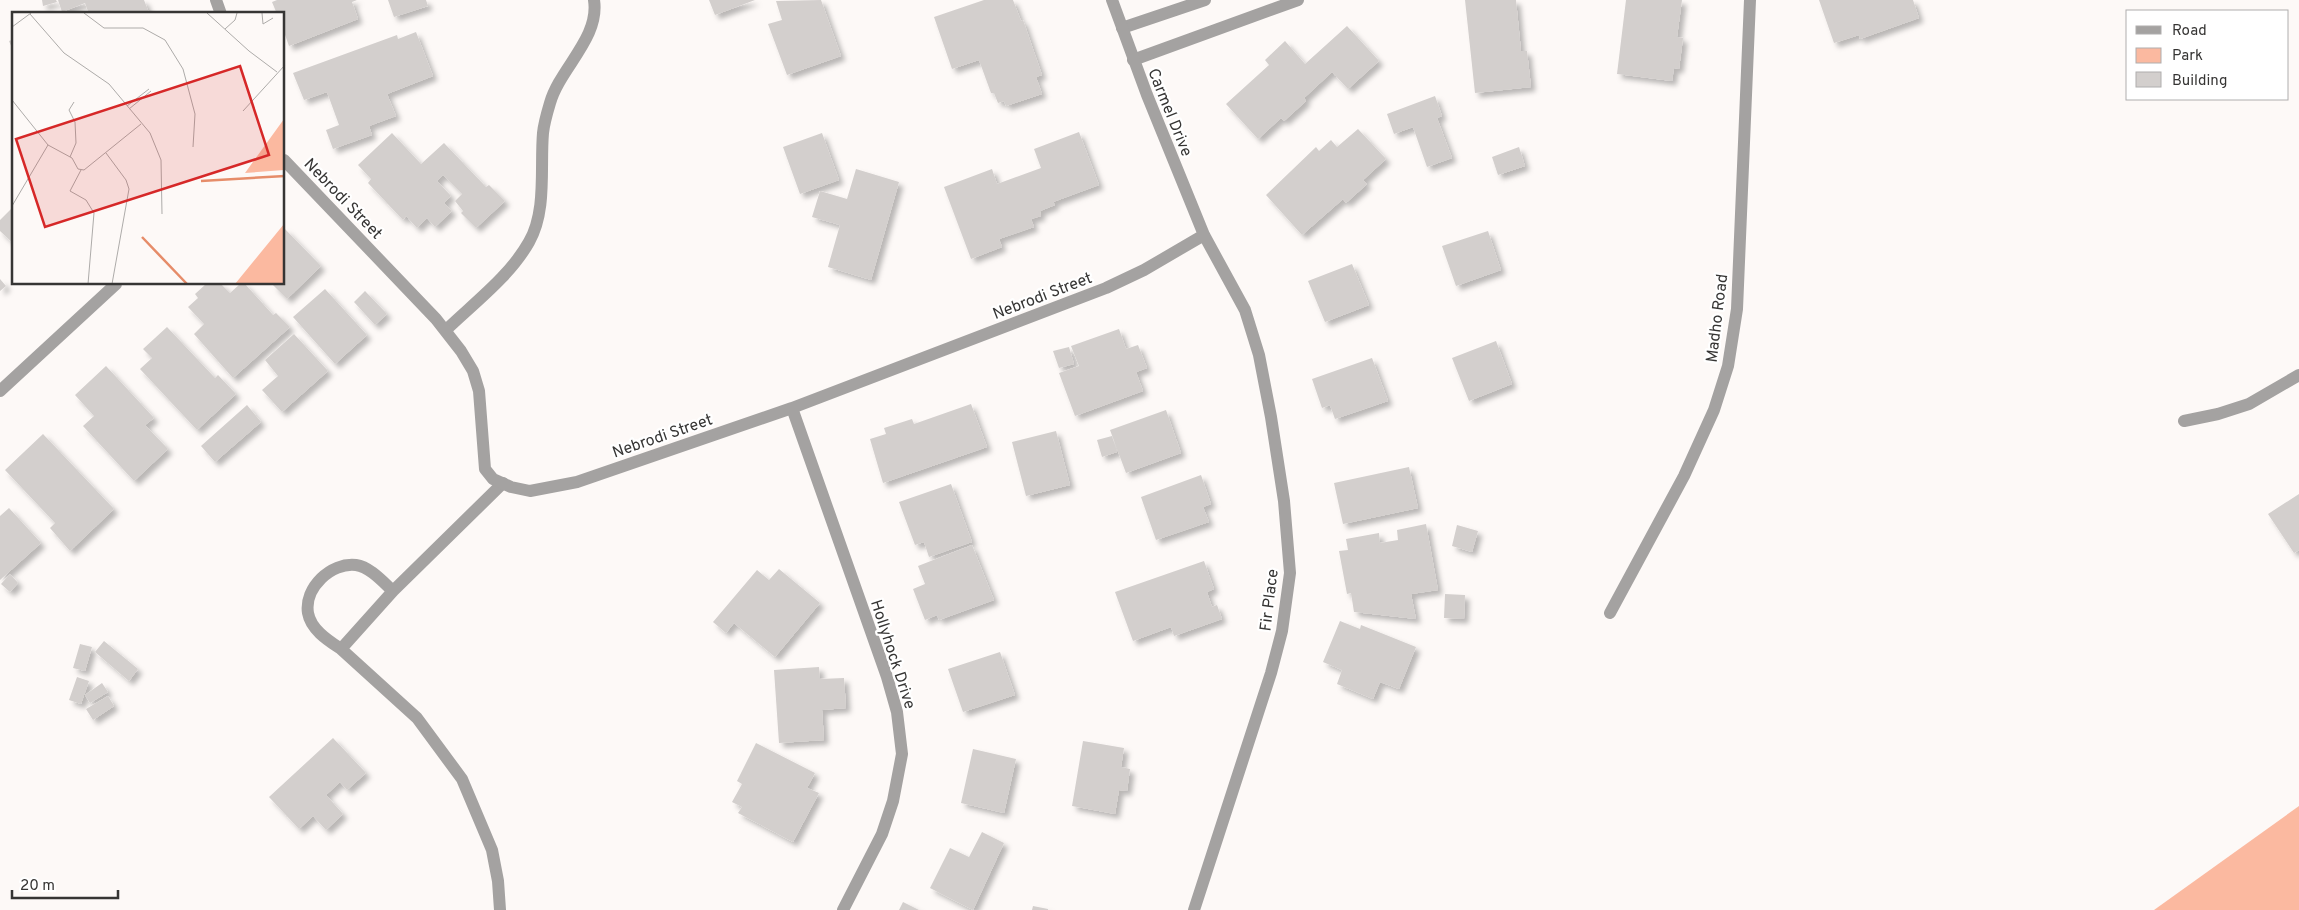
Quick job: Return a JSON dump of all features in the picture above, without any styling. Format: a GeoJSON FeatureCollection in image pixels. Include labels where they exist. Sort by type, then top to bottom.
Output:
{"type":"FeatureCollection","features":[{"type":"Feature","properties":{"kind":"street"},"geometry":{"type":"LineString","coordinates":[[216,0],[220,12]]}},
{"type":"Feature","properties":{"kind":"street"},"geometry":{"type":"LineString","coordinates":[[446,330],[519,258],[530,241],[537,222],[544,130],[551,102],[557,85],[587,37],[593,21],[594,0]]}},
{"type":"Feature","properties":{"kind":"street","name":"Carmel Drive"},"geometry":{"type":"LineString","coordinates":[[1112,0],[1204,235]]}},
{"type":"Feature","properties":{"kind":"street"},"geometry":{"type":"LineString","coordinates":[[1122,28],[1205,0]]}},
{"type":"Feature","properties":{"kind":"street"},"geometry":{"type":"LineString","coordinates":[[1134,60],[1298,0]]}},
{"type":"Feature","properties":{"kind":"street","name":"Madho Road"},"geometry":{"type":"LineString","coordinates":[[1610,613],[1684,476],[1714,410],[1728,366],[1738,299],[1750,0]]}},
{"type":"Feature","properties":{"kind":"street","name":"Nebrodi Street"},"geometry":{"type":"LineString","coordinates":[[285,161],[368,246],[446,330],[462,351],[473,371],[479,392],[485,469],[493,479],[511,487],[530,491],[577,482],[792,408],[1106,288],[1144,270],[1204,235]]}},
{"type":"Feature","properties":{"kind":"street","name":"Fir Place"},"geometry":{"type":"LineString","coordinates":[[1194,910],[1271,673],[1282,631],[1290,573],[1284,500],[1259,355],[1244,310],[1204,235]]}},
{"type":"Feature","properties":{"kind":"street"},"geometry":{"type":"LineString","coordinates":[[0,390],[115,285]]}},
{"type":"Feature","properties":{"kind":"street"},"geometry":{"type":"LineString","coordinates":[[2184,421],[2218,414],[2249,404],[2299,375]]}},
{"type":"Feature","properties":{"kind":"street","name":"Hollyhock Drive"},"geometry":{"type":"LineString","coordinates":[[792,408],[886,677],[897,712],[902,754],[893,801],[882,834],[843,910]]}},
{"type":"Feature","properties":{"kind":"street"},"geometry":{"type":"LineString","coordinates":[[341,649],[392,591],[503,483]]}},
{"type":"Feature","properties":{"kind":"street"},"geometry":{"type":"LineString","coordinates":[[392,591],[376,575],[357,565],[341,566],[327,574],[315,585],[309,597],[308,614],[316,628],[417,718],[462,779],[492,850],[498,881],[500,910]]}},
{"type":"Feature","properties":{"kind":"green space"},"geometry":{"type":"Polygon","coordinates":[[[2299,806],[2299,910],[2154,910],[2299,806]]]}},
{"type":"Feature","properties":{"kind":"building"},"geometry":{"type":"Polygon","coordinates":[[[42,0],[56,0],[57,2],[43,6],[42,0]]]}},
{"type":"Feature","properties":{"kind":"building"},"geometry":{"type":"Polygon","coordinates":[[[58,0],[144,0],[149,12],[88,12],[85,3],[62,12],[58,0]]]}},
{"type":"Feature","properties":{"kind":"building"},"geometry":{"type":"Polygon","coordinates":[[[277,0],[357,0],[352,2],[358,19],[289,46],[285,35],[285,12],[276,12],[272,2],[277,0]]]}},
{"type":"Feature","properties":{"kind":"building"},"geometry":{"type":"Polygon","coordinates":[[[388,0],[426,0],[428,6],[394,17],[388,0]]]}},
{"type":"Feature","properties":{"kind":"building"},"geometry":{"type":"Polygon","coordinates":[[[709,0],[755,0],[715,15],[709,0]]]}},
{"type":"Feature","properties":{"kind":"building"},"geometry":{"type":"Polygon","coordinates":[[[821,0],[841,56],[787,75],[768,24],[782,20],[776,1],[821,0]]]}},
{"type":"Feature","properties":{"kind":"building"},"geometry":{"type":"Polygon","coordinates":[[[984,0],[1013,0],[1021,21],[1023,20],[1042,75],[1036,77],[1042,94],[1006,106],[1004,101],[998,103],[994,93],[991,93],[979,60],[952,69],[934,17],[984,0]]]}},
{"type":"Feature","properties":{"kind":"building"},"geometry":{"type":"Polygon","coordinates":[[[1465,0],[1516,0],[1521,51],[1527,51],[1531,87],[1475,93],[1465,0]]]}},
{"type":"Feature","properties":{"kind":"building"},"geometry":{"type":"Polygon","coordinates":[[[1626,0],[1682,0],[1677,37],[1683,38],[1679,69],[1674,68],[1672,81],[1617,74],[1626,0]]]}},
{"type":"Feature","properties":{"kind":"building"},"geometry":{"type":"Polygon","coordinates":[[[1819,0],[1913,0],[1919,18],[1860,39],[1859,35],[1834,43],[1819,0]]]}},
{"type":"Feature","properties":{"kind":"building"},"geometry":{"type":"Polygon","coordinates":[[[1347,26],[1379,61],[1348,89],[1332,72],[1304,98],[1306,101],[1284,121],[1281,118],[1258,139],[1226,104],[1269,65],[1265,60],[1285,41],[1305,64],[1347,26]]]}},
{"type":"Feature","properties":{"kind":"building"},"geometry":{"type":"Polygon","coordinates":[[[416,32],[433,76],[387,94],[396,116],[369,126],[372,135],[333,149],[326,130],[339,125],[327,92],[304,100],[293,73],[397,35],[398,39],[416,32]]]}},
{"type":"Feature","properties":{"kind":"building"},"geometry":{"type":"Polygon","coordinates":[[[1435,96],[1442,116],[1437,118],[1452,158],[1427,167],[1413,127],[1394,134],[1387,114],[1435,96]]]}},
{"type":"Feature","properties":{"kind":"building"},"geometry":{"type":"Polygon","coordinates":[[[1358,129],[1386,159],[1363,180],[1367,184],[1346,203],[1343,199],[1302,235],[1266,195],[1316,147],[1319,151],[1331,140],[1337,147],[1358,129]]]}},
{"type":"Feature","properties":{"kind":"building"},"geometry":{"type":"Polygon","coordinates":[[[1079,132],[1099,185],[1053,202],[1055,205],[1040,211],[1041,216],[1031,219],[1034,227],[999,239],[1002,247],[971,259],[944,187],[992,169],[997,184],[1041,168],[1034,149],[1079,132]]]}},
{"type":"Feature","properties":{"kind":"building"},"geometry":{"type":"Polygon","coordinates":[[[392,133],[421,164],[444,143],[486,187],[489,185],[505,201],[476,228],[461,213],[463,211],[455,201],[462,194],[443,175],[437,181],[451,196],[444,203],[452,211],[435,227],[427,218],[417,228],[406,216],[403,220],[368,183],[371,179],[358,165],[392,133]]]}},
{"type":"Feature","properties":{"kind":"building"},"geometry":{"type":"Polygon","coordinates":[[[822,133],[839,180],[800,194],[783,147],[822,133]]]}},
{"type":"Feature","properties":{"kind":"building"},"geometry":{"type":"Polygon","coordinates":[[[1519,147],[1525,166],[1498,175],[1492,157],[1519,147]]]}},
{"type":"Feature","properties":{"kind":"building"},"geometry":{"type":"Polygon","coordinates":[[[856,169],[899,182],[871,280],[828,267],[840,225],[812,217],[820,191],[847,199],[856,169]]]}},
{"type":"Feature","properties":{"kind":"building"},"geometry":{"type":"Polygon","coordinates":[[[12,208],[12,242],[0,231],[0,220],[12,208]]]}},
{"type":"Feature","properties":{"kind":"building"},"geometry":{"type":"Polygon","coordinates":[[[285,229],[321,266],[287,299],[273,285],[285,285],[285,229]]]}},
{"type":"Feature","properties":{"kind":"building"},"geometry":{"type":"Polygon","coordinates":[[[1488,231],[1501,270],[1456,286],[1442,246],[1488,231]]]}},
{"type":"Feature","properties":{"kind":"building"},"geometry":{"type":"Polygon","coordinates":[[[1352,264],[1369,305],[1325,322],[1308,281],[1352,264]]]}},
{"type":"Feature","properties":{"kind":"building"},"geometry":{"type":"Polygon","coordinates":[[[0,279],[6,286],[0,291],[0,279]]]}},
{"type":"Feature","properties":{"kind":"building"},"geometry":{"type":"Polygon","coordinates":[[[205,285],[222,285],[230,293],[239,285],[246,285],[273,315],[276,313],[290,327],[233,378],[194,334],[204,324],[188,307],[198,298],[195,294],[205,285]]]}},
{"type":"Feature","properties":{"kind":"building"},"geometry":{"type":"Polygon","coordinates":[[[325,289],[367,335],[335,364],[293,317],[325,289]]]}},
{"type":"Feature","properties":{"kind":"building"},"geometry":{"type":"Polygon","coordinates":[[[365,291],[387,314],[375,325],[354,302],[365,291]]]}},
{"type":"Feature","properties":{"kind":"building"},"geometry":{"type":"Polygon","coordinates":[[[167,327],[215,378],[218,375],[236,394],[197,430],[140,369],[152,358],[143,349],[167,327]]]}},
{"type":"Feature","properties":{"kind":"building"},"geometry":{"type":"Polygon","coordinates":[[[1119,329],[1126,349],[1138,345],[1147,368],[1136,372],[1143,391],[1075,416],[1059,373],[1079,366],[1071,346],[1119,329]]]}},
{"type":"Feature","properties":{"kind":"building"},"geometry":{"type":"Polygon","coordinates":[[[294,334],[328,371],[282,412],[262,390],[278,376],[265,360],[294,334]]]}},
{"type":"Feature","properties":{"kind":"building"},"geometry":{"type":"Polygon","coordinates":[[[1496,341],[1512,384],[1469,401],[1452,358],[1496,341]]]}},
{"type":"Feature","properties":{"kind":"building"},"geometry":{"type":"Polygon","coordinates":[[[1069,347],[1074,364],[1059,368],[1053,351],[1069,347]]]}},
{"type":"Feature","properties":{"kind":"building"},"geometry":{"type":"Polygon","coordinates":[[[1372,358],[1388,401],[1335,419],[1330,405],[1322,408],[1312,379],[1372,358]]]}},
{"type":"Feature","properties":{"kind":"building"},"geometry":{"type":"Polygon","coordinates":[[[106,366],[154,418],[145,425],[168,449],[134,481],[83,426],[94,416],[75,395],[106,366]]]}},
{"type":"Feature","properties":{"kind":"building"},"geometry":{"type":"Polygon","coordinates":[[[971,404],[987,447],[883,483],[870,439],[886,434],[884,428],[912,419],[914,424],[971,404]]]}},
{"type":"Feature","properties":{"kind":"building"},"geometry":{"type":"Polygon","coordinates":[[[247,405],[261,422],[215,462],[201,446],[247,405]]]}},
{"type":"Feature","properties":{"kind":"building"},"geometry":{"type":"Polygon","coordinates":[[[1166,410],[1181,453],[1126,473],[1110,430],[1166,410]]]}},
{"type":"Feature","properties":{"kind":"building"},"geometry":{"type":"Polygon","coordinates":[[[1056,431],[1070,485],[1026,496],[1012,442],[1056,431]]]}},
{"type":"Feature","properties":{"kind":"building"},"geometry":{"type":"Polygon","coordinates":[[[43,434],[114,509],[70,551],[50,528],[55,523],[5,470],[43,434]]]}},
{"type":"Feature","properties":{"kind":"building"},"geometry":{"type":"Polygon","coordinates":[[[1112,436],[1117,452],[1102,457],[1097,440],[1112,436]]]}},
{"type":"Feature","properties":{"kind":"building"},"geometry":{"type":"Polygon","coordinates":[[[1409,467],[1418,508],[1343,524],[1334,483],[1409,467]]]}},
{"type":"Feature","properties":{"kind":"building"},"geometry":{"type":"Polygon","coordinates":[[[1201,475],[1211,504],[1203,507],[1209,522],[1156,540],[1141,497],[1201,475]]]}},
{"type":"Feature","properties":{"kind":"building"},"geometry":{"type":"Polygon","coordinates":[[[951,484],[972,542],[929,557],[924,542],[915,545],[899,502],[951,484]]]}},
{"type":"Feature","properties":{"kind":"building"},"geometry":{"type":"Polygon","coordinates":[[[2299,494],[2299,550],[2294,553],[2268,514],[2299,494]]]}},
{"type":"Feature","properties":{"kind":"building"},"geometry":{"type":"Polygon","coordinates":[[[9,508],[41,543],[0,580],[0,516],[9,508]]]}},
{"type":"Feature","properties":{"kind":"building"},"geometry":{"type":"Polygon","coordinates":[[[1426,524],[1438,590],[1411,594],[1416,619],[1354,612],[1351,593],[1347,594],[1339,551],[1348,550],[1346,539],[1379,533],[1380,543],[1398,540],[1397,530],[1426,524]]]}},
{"type":"Feature","properties":{"kind":"building"},"geometry":{"type":"Polygon","coordinates":[[[1457,525],[1478,531],[1472,552],[1452,546],[1457,525]]]}},
{"type":"Feature","properties":{"kind":"building"},"geometry":{"type":"Polygon","coordinates":[[[972,545],[994,600],[939,620],[937,615],[925,620],[913,589],[925,584],[918,566],[972,545]]]}},
{"type":"Feature","properties":{"kind":"building"},"geometry":{"type":"Polygon","coordinates":[[[1204,561],[1214,589],[1207,592],[1212,607],[1217,605],[1222,619],[1174,636],[1171,627],[1133,641],[1115,592],[1204,561]]]}},
{"type":"Feature","properties":{"kind":"building"},"geometry":{"type":"Polygon","coordinates":[[[779,569],[820,603],[775,657],[734,623],[726,633],[713,622],[757,570],[769,580],[779,569]]]}},
{"type":"Feature","properties":{"kind":"building"},"geometry":{"type":"Polygon","coordinates":[[[10,574],[18,583],[10,592],[1,584],[10,574]]]}},
{"type":"Feature","properties":{"kind":"building"},"geometry":{"type":"Polygon","coordinates":[[[1445,594],[1465,595],[1464,619],[1444,618],[1445,594]]]}},
{"type":"Feature","properties":{"kind":"building"},"geometry":{"type":"Polygon","coordinates":[[[1340,621],[1360,629],[1361,625],[1416,647],[1399,689],[1380,682],[1373,699],[1337,684],[1342,670],[1323,662],[1340,621]]]}},
{"type":"Feature","properties":{"kind":"building"},"geometry":{"type":"Polygon","coordinates":[[[104,641],[138,669],[129,681],[95,652],[104,641]]]}},
{"type":"Feature","properties":{"kind":"building"},"geometry":{"type":"Polygon","coordinates":[[[80,644],[92,647],[85,671],[73,668],[80,644]]]}},
{"type":"Feature","properties":{"kind":"building"},"geometry":{"type":"Polygon","coordinates":[[[1000,652],[1015,695],[963,712],[948,669],[1000,652]]]}},
{"type":"Feature","properties":{"kind":"building"},"geometry":{"type":"Polygon","coordinates":[[[819,667],[820,679],[844,678],[846,708],[822,710],[824,740],[779,743],[774,670],[819,667]]]}},
{"type":"Feature","properties":{"kind":"building"},"geometry":{"type":"Polygon","coordinates":[[[77,677],[89,681],[81,704],[69,700],[77,677]]]}},
{"type":"Feature","properties":{"kind":"building"},"geometry":{"type":"Polygon","coordinates":[[[102,683],[108,692],[90,703],[85,695],[102,683]]]}},
{"type":"Feature","properties":{"kind":"building"},"geometry":{"type":"Polygon","coordinates":[[[108,696],[114,706],[93,720],[86,709],[108,696]]]}},
{"type":"Feature","properties":{"kind":"building"},"geometry":{"type":"Polygon","coordinates":[[[333,738],[366,773],[347,790],[340,782],[326,795],[343,814],[326,830],[313,816],[299,829],[269,797],[333,738]]]}},
{"type":"Feature","properties":{"kind":"building"},"geometry":{"type":"Polygon","coordinates":[[[1083,741],[1124,748],[1121,767],[1130,769],[1127,791],[1119,790],[1115,814],[1072,806],[1083,741]]]}},
{"type":"Feature","properties":{"kind":"building"},"geometry":{"type":"Polygon","coordinates":[[[756,743],[815,773],[807,788],[819,793],[793,842],[738,813],[742,807],[732,802],[742,784],[737,781],[756,743]]]}},
{"type":"Feature","properties":{"kind":"building"},"geometry":{"type":"Polygon","coordinates":[[[973,749],[1016,759],[1004,813],[961,803],[973,749]]]}},
{"type":"Feature","properties":{"kind":"building"},"geometry":{"type":"Polygon","coordinates":[[[982,832],[1004,843],[973,910],[930,888],[950,848],[969,857],[982,832]]]}},
{"type":"Feature","properties":{"kind":"building"},"geometry":{"type":"Polygon","coordinates":[[[903,902],[919,910],[899,910],[903,902]]]}},
{"type":"Feature","properties":{"kind":"building"},"geometry":{"type":"Polygon","coordinates":[[[1033,906],[1048,909],[1048,910],[1032,910],[1033,906]]]}}]}
